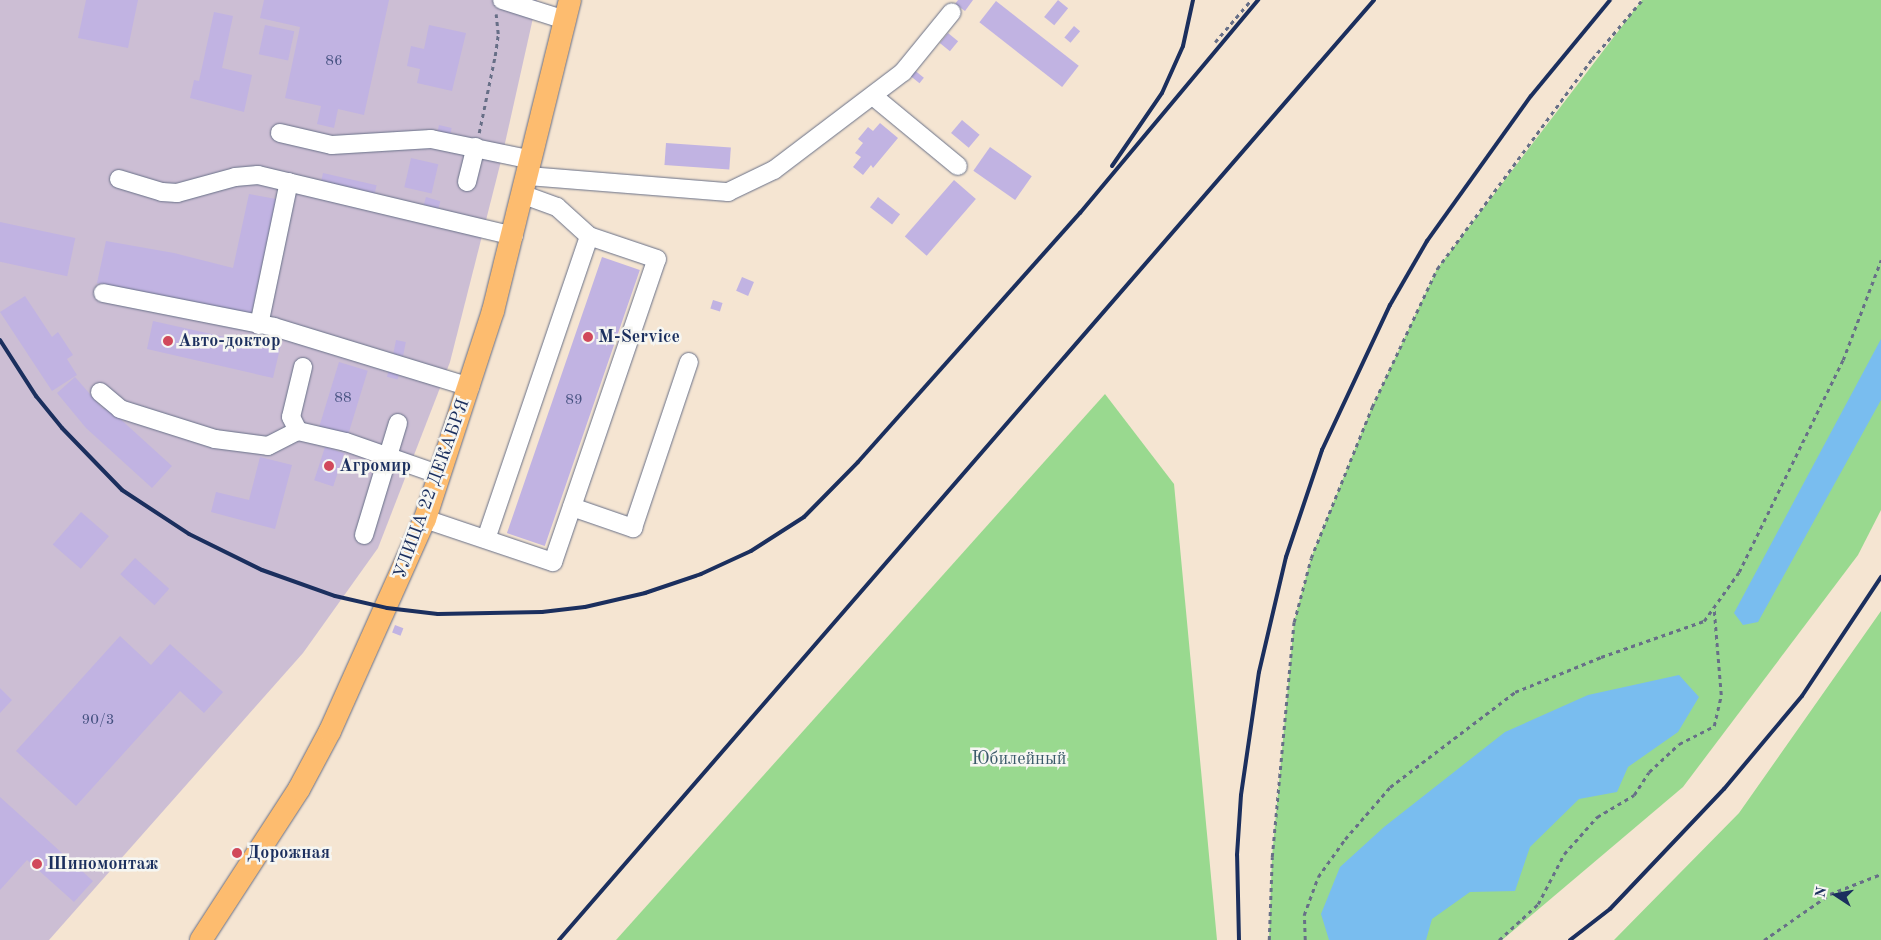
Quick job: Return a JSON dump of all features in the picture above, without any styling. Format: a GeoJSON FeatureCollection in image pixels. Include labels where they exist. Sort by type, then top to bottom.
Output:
{"type":"FeatureCollection","features":[{"type":"Feature","properties":{"kind":"main road","name":"УЛИЦА 22 ДЕКАБРЯ"},"geometry":{"type":"LineString","coordinates":[[201,940],[299,789],[334,722],[425,519],[470,387],[514,236],[567,10]]}},
{"type":"Feature","properties":{"kind":"lane"},"geometry":{"type":"LineString","coordinates":[[497,3],[567,10]]}},
{"type":"Feature","properties":{"kind":"lane"},"geometry":{"type":"LineString","coordinates":[[528,177],[728,192],[774,170],[904,72],[952,12]]}},
{"type":"Feature","properties":{"kind":"lane"},"geometry":{"type":"LineString","coordinates":[[873,96],[958,166]]}},
{"type":"Feature","properties":{"kind":"lane"},"geometry":{"type":"LineString","coordinates":[[280,133],[332,144],[431,138],[476,147],[528,177],[589,236],[656,259],[553,562],[425,519]]}},
{"type":"Feature","properties":{"kind":"lane"},"geometry":{"type":"LineString","coordinates":[[467,182],[476,147]]}},
{"type":"Feature","properties":{"kind":"lane"},"geometry":{"type":"LineString","coordinates":[[119,179],[162,192],[177,193],[235,177],[258,175],[514,236]]}},
{"type":"Feature","properties":{"kind":"lane"},"geometry":{"type":"LineString","coordinates":[[259,325],[289,182]]}},
{"type":"Feature","properties":{"kind":"lane"},"geometry":{"type":"LineString","coordinates":[[486,539],[589,236]]}},
{"type":"Feature","properties":{"kind":"lane"},"geometry":{"type":"LineString","coordinates":[[103,294],[259,325],[470,387]]}},
{"type":"Feature","properties":{"kind":"lane"},"geometry":{"type":"LineString","coordinates":[[572,507],[633,528],[689,362]]}},
{"type":"Feature","properties":{"kind":"lane"},"geometry":{"type":"LineString","coordinates":[[298,431],[291,417],[303,367]]}},
{"type":"Feature","properties":{"kind":"lane"},"geometry":{"type":"LineString","coordinates":[[100,392],[120,409],[215,438],[268,446],[298,431],[346,442],[440,475]]}},
{"type":"Feature","properties":{"kind":"lane"},"geometry":{"type":"LineString","coordinates":[[364,534],[398,423]]}},
{"type":"Feature","properties":{"kind":"path"},"geometry":{"type":"LineString","coordinates":[[1215,42],[1251,0]]}},
{"type":"Feature","properties":{"kind":"path"},"geometry":{"type":"LineString","coordinates":[[1269,940],[1272,857],[1294,622],[1311,558],[1372,407],[1437,269],[1592,59],[1642,0]]}},
{"type":"Feature","properties":{"kind":"path"},"geometry":{"type":"LineString","coordinates":[[476,147],[498,34],[497,3]]}},
{"type":"Feature","properties":{"kind":"path"},"geometry":{"type":"LineString","coordinates":[[1305,940],[1304,915],[1318,877],[1345,839],[1390,788],[1515,692],[1601,657],[1704,621],[1738,572],[1842,360],[1881,260]]}},
{"type":"Feature","properties":{"kind":"path"},"geometry":{"type":"LineString","coordinates":[[1499,940],[1538,904],[1564,854],[1597,817],[1634,795],[1649,772],[1679,744],[1714,726],[1721,695],[1714,607]]}},
{"type":"Feature","properties":{"kind":"path"},"geometry":{"type":"LineString","coordinates":[[1764,940],[1830,894],[1881,874]]}},
{"type":"Feature","properties":{"kind":"shaded area"},"geometry":{"type":"Polygon","coordinates":[[[0,0],[537,0],[501,161],[450,362],[378,548],[303,653],[49,940],[0,940],[0,0]]]}},
{"type":"Feature","properties":{"kind":"green space"},"geometry":{"type":"Polygon","coordinates":[[[1642,0],[1881,0],[1881,510],[1858,555],[1683,787],[1502,940],[1269,940],[1272,857],[1294,622],[1311,558],[1372,407],[1437,269],[1642,0]]]}},
{"type":"Feature","properties":{"kind":"green space","name":"Юбилейный"},"geometry":{"type":"Polygon","coordinates":[[[1105,394],[1174,484],[1217,940],[616,940],[1105,394]]]}},
{"type":"Feature","properties":{"kind":"green space"},"geometry":{"type":"Polygon","coordinates":[[[1881,611],[1881,940],[1614,940],[1739,813],[1881,611]]]}},
{"type":"Feature","properties":{"kind":"water"},"geometry":{"type":"Polygon","coordinates":[[[1881,339],[1881,400],[1758,622],[1743,625],[1734,613],[1881,339]]]}},
{"type":"Feature","properties":{"kind":"water"},"geometry":{"type":"Polygon","coordinates":[[[1679,675],[1699,697],[1678,732],[1628,767],[1617,792],[1579,799],[1530,847],[1515,891],[1470,892],[1432,919],[1426,940],[1329,940],[1321,914],[1340,867],[1384,827],[1505,732],[1588,695],[1679,675]]]}},
{"type":"Feature","properties":{"kind":"building"},"geometry":{"type":"Polygon","coordinates":[[[86,0],[138,0],[128,48],[78,38],[86,0]]]}},
{"type":"Feature","properties":{"kind":"building"},"geometry":{"type":"Polygon","coordinates":[[[264,0],[389,0],[364,115],[338,109],[334,128],[317,124],[321,106],[285,98],[300,27],[260,18],[264,0]]]}},
{"type":"Feature","properties":{"kind":"building"},"geometry":{"type":"Polygon","coordinates":[[[958,0],[973,0],[965,11],[955,4],[958,0]]]}},
{"type":"Feature","properties":{"kind":"building"},"geometry":{"type":"Polygon","coordinates":[[[1058,0],[1068,8],[1054,25],[1044,17],[1058,0]]]}},
{"type":"Feature","properties":{"kind":"building"},"geometry":{"type":"Polygon","coordinates":[[[996,1],[1079,66],[1062,87],[979,22],[996,1]]]}},
{"type":"Feature","properties":{"kind":"building"},"geometry":{"type":"Polygon","coordinates":[[[214,12],[233,16],[222,68],[252,75],[244,112],[190,98],[194,80],[199,81],[214,12]]]}},
{"type":"Feature","properties":{"kind":"building"},"geometry":{"type":"Polygon","coordinates":[[[265,25],[294,31],[288,61],[259,54],[265,25]]]}},
{"type":"Feature","properties":{"kind":"building"},"geometry":{"type":"Polygon","coordinates":[[[429,25],[466,33],[452,91],[417,83],[420,69],[407,66],[411,46],[424,49],[429,25]]]}},
{"type":"Feature","properties":{"kind":"building"},"geometry":{"type":"Polygon","coordinates":[[[1074,26],[1080,31],[1070,43],[1064,37],[1074,26]]]}},
{"type":"Feature","properties":{"kind":"building"},"geometry":{"type":"Polygon","coordinates":[[[948,33],[958,41],[950,51],[940,43],[948,33]]]}},
{"type":"Feature","properties":{"kind":"building"},"geometry":{"type":"Polygon","coordinates":[[[913,69],[924,78],[919,83],[909,74],[913,69]]]}},
{"type":"Feature","properties":{"kind":"building"},"geometry":{"type":"Polygon","coordinates":[[[962,120],[980,135],[969,148],[951,133],[962,120]]]}},
{"type":"Feature","properties":{"kind":"building"},"geometry":{"type":"Polygon","coordinates":[[[880,123],[898,138],[873,168],[871,165],[863,175],[853,167],[861,157],[855,153],[863,143],[858,139],[868,127],[873,131],[880,123]]]}},
{"type":"Feature","properties":{"kind":"building"},"geometry":{"type":"Polygon","coordinates":[[[439,125],[452,128],[450,136],[437,133],[439,125]]]}},
{"type":"Feature","properties":{"kind":"building"},"geometry":{"type":"Polygon","coordinates":[[[666,143],[731,148],[729,169],[664,165],[666,143]]]}},
{"type":"Feature","properties":{"kind":"building"},"geometry":{"type":"Polygon","coordinates":[[[990,147],[1032,176],[1015,200],[973,171],[990,147]]]}},
{"type":"Feature","properties":{"kind":"building"},"geometry":{"type":"Polygon","coordinates":[[[411,158],[438,164],[432,194],[404,187],[411,158]]]}},
{"type":"Feature","properties":{"kind":"building"},"geometry":{"type":"Polygon","coordinates":[[[323,173],[377,185],[374,197],[320,185],[323,173]]]}},
{"type":"Feature","properties":{"kind":"building"},"geometry":{"type":"Polygon","coordinates":[[[954,180],[976,199],[927,256],[905,237],[954,180]]]}},
{"type":"Feature","properties":{"kind":"building"},"geometry":{"type":"Polygon","coordinates":[[[249,194],[276,199],[251,316],[97,283],[106,241],[174,253],[233,268],[249,194]]]}},
{"type":"Feature","properties":{"kind":"building"},"geometry":{"type":"Polygon","coordinates":[[[426,197],[440,201],[438,209],[424,205],[426,197]]]}},
{"type":"Feature","properties":{"kind":"building"},"geometry":{"type":"Polygon","coordinates":[[[878,197],[900,214],[892,224],[870,207],[878,197]]]}},
{"type":"Feature","properties":{"kind":"building"},"geometry":{"type":"Polygon","coordinates":[[[0,222],[75,238],[67,276],[0,262],[0,222]]]}},
{"type":"Feature","properties":{"kind":"building"},"geometry":{"type":"Polygon","coordinates":[[[602,257],[640,270],[545,546],[507,533],[602,257]]]}},
{"type":"Feature","properties":{"kind":"building"},"geometry":{"type":"Polygon","coordinates":[[[742,277],[754,282],[748,296],[736,291],[742,277]]]}},
{"type":"Feature","properties":{"kind":"building"},"geometry":{"type":"Polygon","coordinates":[[[25,296],[52,337],[58,332],[73,355],[67,359],[77,375],[52,391],[0,312],[25,296]]]}},
{"type":"Feature","properties":{"kind":"building"},"geometry":{"type":"Polygon","coordinates":[[[713,300],[723,303],[720,312],[710,309],[713,300]]]}},
{"type":"Feature","properties":{"kind":"building"},"geometry":{"type":"Polygon","coordinates":[[[153,321],[269,347],[271,337],[282,340],[273,378],[147,349],[153,321]]]}},
{"type":"Feature","properties":{"kind":"building"},"geometry":{"type":"Polygon","coordinates":[[[396,340],[406,342],[403,356],[393,354],[396,340]]]}},
{"type":"Feature","properties":{"kind":"building"},"geometry":{"type":"Polygon","coordinates":[[[339,362],[368,371],[348,436],[319,427],[339,362]]]}},
{"type":"Feature","properties":{"kind":"building"},"geometry":{"type":"Polygon","coordinates":[[[389,369],[400,372],[398,380],[387,377],[389,369]]]}},
{"type":"Feature","properties":{"kind":"building"},"geometry":{"type":"Polygon","coordinates":[[[75,377],[103,409],[106,406],[172,466],[152,488],[86,428],[57,393],[75,377]]]}},
{"type":"Feature","properties":{"kind":"building","name":"Агромир"},"geometry":{"type":"Polygon","coordinates":[[[325,447],[344,453],[333,486],[314,480],[325,447]]]}},
{"type":"Feature","properties":{"kind":"building"},"geometry":{"type":"Polygon","coordinates":[[[260,457],[292,465],[275,529],[211,512],[216,492],[249,500],[260,457]]]}},
{"type":"Feature","properties":{"kind":"building"},"geometry":{"type":"Polygon","coordinates":[[[81,512],[109,536],[81,569],[53,544],[81,512]]]}},
{"type":"Feature","properties":{"kind":"building"},"geometry":{"type":"Polygon","coordinates":[[[135,558],[169,589],[154,605],[120,574],[135,558]]]}},
{"type":"Feature","properties":{"kind":"building"},"geometry":{"type":"Polygon","coordinates":[[[395,625],[403,628],[401,636],[392,632],[395,625]]]}},
{"type":"Feature","properties":{"kind":"building"},"geometry":{"type":"Polygon","coordinates":[[[120,636],[151,665],[170,644],[223,692],[204,713],[180,691],[76,806],[16,751],[120,636]]]}},
{"type":"Feature","properties":{"kind":"building"},"geometry":{"type":"Polygon","coordinates":[[[0,688],[12,700],[0,713],[0,688]]]}},
{"type":"Feature","properties":{"kind":"building"},"geometry":{"type":"Polygon","coordinates":[[[0,797],[93,881],[74,902],[27,860],[0,890],[0,797]]]}},
{"type":"Feature","properties":{"kind":"railway"},"geometry":{"type":"LineString","coordinates":[[1112,166],[1162,93],[1183,46],[1193,0]]}},
{"type":"Feature","properties":{"kind":"railway"},"geometry":{"type":"LineString","coordinates":[[0,340],[36,396],[62,428],[122,490],[189,534],[262,570],[335,596],[387,608],[438,614],[542,612],[585,607],[645,593],[701,574],[751,551],[804,517],[858,462],[1080,213],[1258,0]]}},
{"type":"Feature","properties":{"kind":"railway"},"geometry":{"type":"LineString","coordinates":[[559,940],[1374,0]]}},
{"type":"Feature","properties":{"kind":"railway"},"geometry":{"type":"LineString","coordinates":[[1239,940],[1237,855],[1241,795],[1259,672],[1286,557],[1322,450],[1390,305],[1427,241],[1531,96],[1610,0]]}},
{"type":"Feature","properties":{"kind":"railway"},"geometry":{"type":"LineString","coordinates":[[1570,940],[1610,909],[1724,789],[1802,696],[1881,577]]}},
{"type":"Feature","properties":{"kind":"place","name":"M-Service"},"geometry":{"type":"Point","coordinates":[588,337]}},
{"type":"Feature","properties":{"kind":"place","name":"Авто-доктор"},"geometry":{"type":"Point","coordinates":[168,341]}},
{"type":"Feature","properties":{"kind":"place","name":"Агромир"},"geometry":{"type":"Point","coordinates":[329,466]}},
{"type":"Feature","properties":{"kind":"place","name":"Дорожная"},"geometry":{"type":"Point","coordinates":[237,853]}},
{"type":"Feature","properties":{"kind":"place","name":"Шиномонтаж"},"geometry":{"type":"Point","coordinates":[37,864]}}]}
